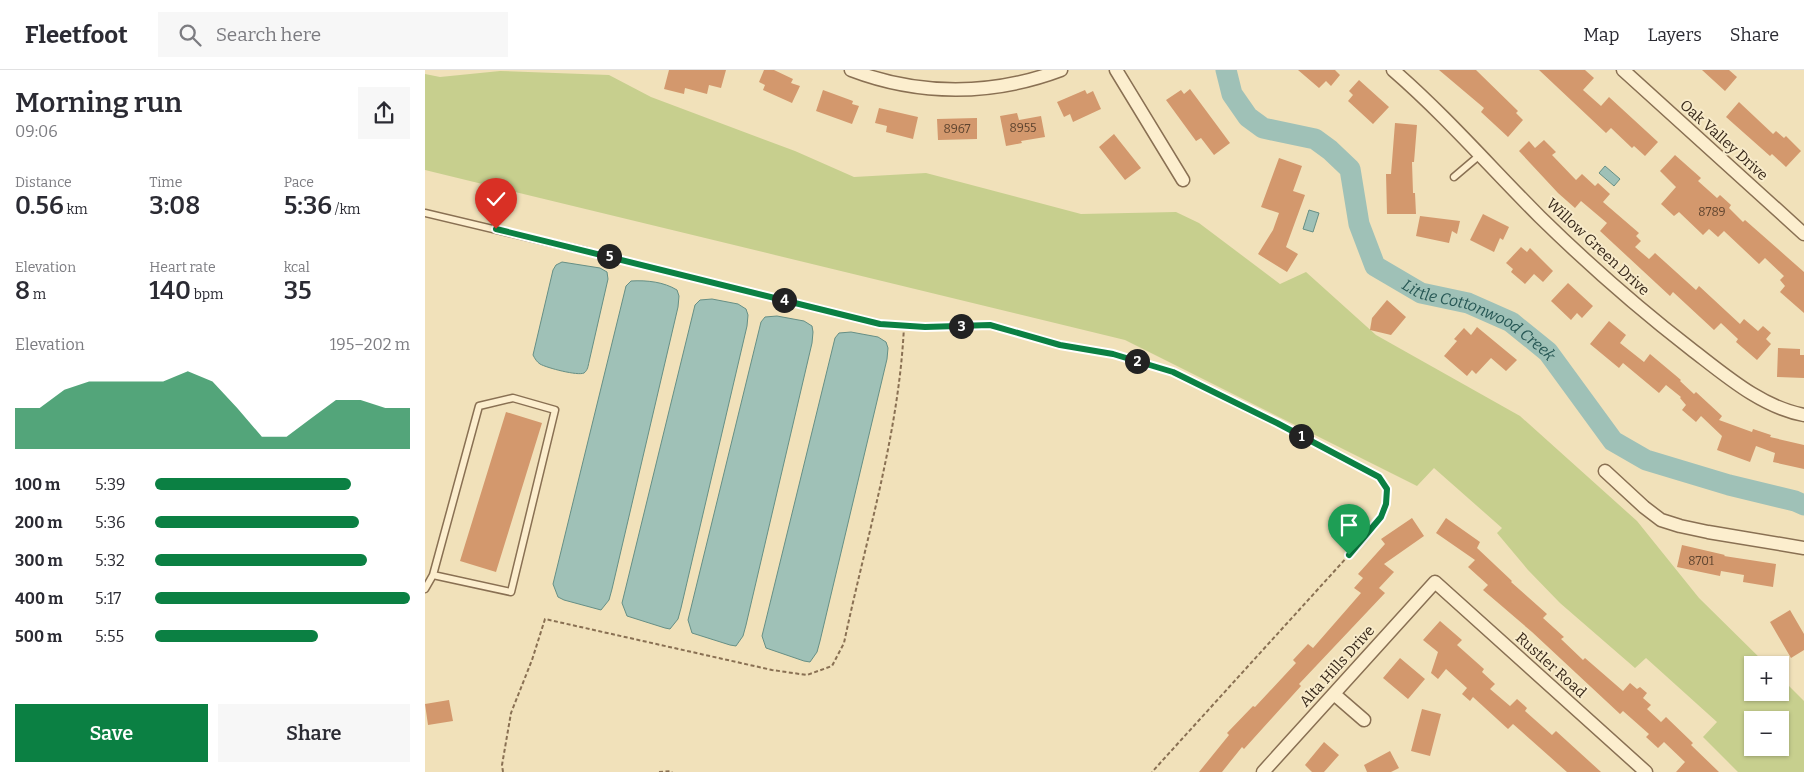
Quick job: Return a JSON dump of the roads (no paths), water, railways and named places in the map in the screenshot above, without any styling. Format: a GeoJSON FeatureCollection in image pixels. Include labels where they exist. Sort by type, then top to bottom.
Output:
{"type":"FeatureCollection","features":[{"type":"Feature","properties":{"kind":"street"},"geometry":{"type":"LineString","coordinates":[[851,70],[887,82],[918,88],[952,90],[982,89],[1015,84],[1061,70]]}},
{"type":"Feature","properties":{"kind":"street"},"geometry":{"type":"LineString","coordinates":[[1116,70],[1183,180]]}},
{"type":"Feature","properties":{"kind":"street","name":"Willow Green Drive"},"geometry":{"type":"LineString","coordinates":[[1393,70],[1481,154],[1539,216],[1622,293],[1671,333],[1750,392],[1772,405],[1789,412],[1804,415]]}},
{"type":"Feature","properties":{"kind":"street","name":"Oak Valley Drive"},"geometry":{"type":"LineString","coordinates":[[1623,70],[1804,234]]}},
{"type":"Feature","properties":{"kind":"street"},"geometry":{"type":"LineString","coordinates":[[1605,471],[1643,507],[1661,520],[1708,532],[1804,548]]}},
{"type":"Feature","properties":{"kind":"street","name":"Alta Hills Drive"},"geometry":{"type":"LineString","coordinates":[[1263,772],[1435,582]]}},
{"type":"Feature","properties":{"kind":"street","name":"Rustler Road"},"geometry":{"type":"LineString","coordinates":[[1435,582],[1646,772]]}},
{"type":"Feature","properties":{"kind":"street"},"geometry":{"type":"LineString","coordinates":[[1334,694],[1364,720]]}},
{"type":"Feature","properties":{"kind":"lane"},"geometry":{"type":"LineString","coordinates":[[1453,178],[1481,154]]}},
{"type":"Feature","properties":{"kind":"lane"},"geometry":{"type":"LineString","coordinates":[[425,213],[586,251]]}},
{"type":"Feature","properties":{"kind":"lane"},"geometry":{"type":"LineString","coordinates":[[425,589],[433,575],[479,406],[513,398],[555,410],[511,592],[433,575]]}},
{"type":"Feature","properties":{"kind":"water"},"geometry":{"type":"Polygon","coordinates":[[[1605,166],[1620,179],[1614,186],[1599,173],[1605,166]]]}},
{"type":"Feature","properties":{"kind":"water"},"geometry":{"type":"Polygon","coordinates":[[[1309,210],[1319,213],[1313,232],[1303,229],[1309,210]]]}},
{"type":"Feature","properties":{"kind":"water"},"geometry":{"type":"Polygon","coordinates":[[[562,262],[600,268],[607,272],[608,279],[588,366],[585,372],[581,374],[544,366],[533,355],[553,270],[556,265],[562,262]]]}},
{"type":"Feature","properties":{"kind":"water"},"geometry":{"type":"Polygon","coordinates":[[[631,281],[655,282],[677,290],[679,296],[678,307],[612,589],[609,600],[601,610],[558,597],[553,584],[626,286],[631,281]]]}},
{"type":"Feature","properties":{"kind":"water"},"geometry":{"type":"Polygon","coordinates":[[[712,299],[738,304],[746,309],[748,315],[747,326],[681,608],[678,619],[670,629],[627,616],[622,603],[695,305],[700,300],[712,299]]]}},
{"type":"Feature","properties":{"kind":"water"},"geometry":{"type":"Polygon","coordinates":[[[777,316],[804,321],[812,326],[812,343],[746,625],[743,636],[736,646],[692,633],[688,620],[761,322],[765,317],[777,316]]]}},
{"type":"Feature","properties":{"kind":"water"},"geometry":{"type":"Polygon","coordinates":[[[851,332],[878,337],[886,342],[888,348],[887,359],[820,641],[817,652],[810,662],[766,648],[762,636],[835,338],[839,333],[851,332]]]}},
{"type":"Feature","properties":{"kind":"waterway","name":"Little Cottonwood Creek"},"geometry":{"type":"LineString","coordinates":[[1226,70],[1232,94],[1248,117],[1263,128],[1315,139],[1350,169],[1359,224],[1375,266],[1421,293],[1468,303],[1511,322],[1548,352],[1613,441],[1646,460],[1804,505]]}}]}
